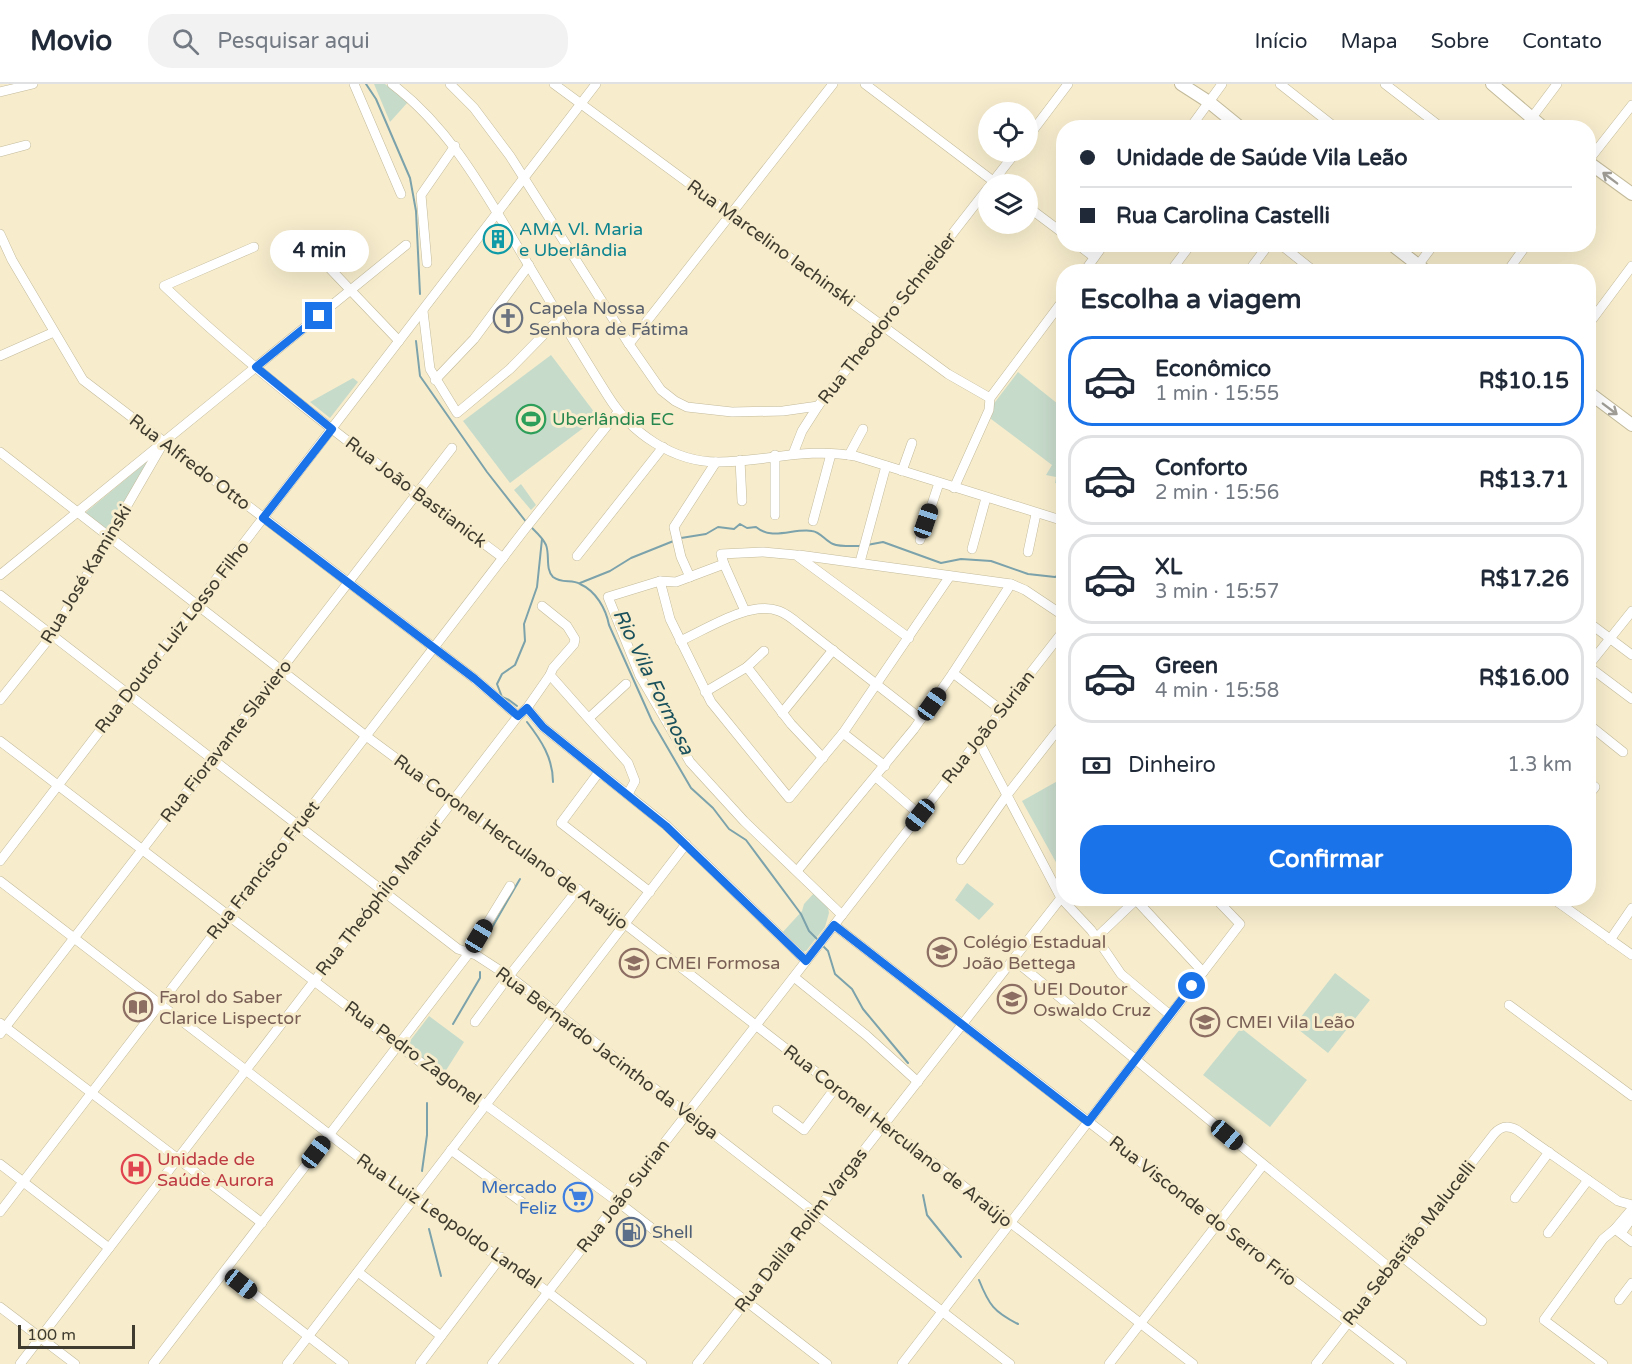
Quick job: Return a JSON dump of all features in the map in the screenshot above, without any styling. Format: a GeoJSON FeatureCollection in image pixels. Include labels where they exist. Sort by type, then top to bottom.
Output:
{"type":"FeatureCollection","features":[{"type":"Feature","properties":{"kind":"main road"},"geometry":{"type":"LineString","coordinates":[[1181,84],[1231,120]]}},
{"type":"Feature","properties":{"kind":"main road"},"geometry":{"type":"LineString","coordinates":[[1492,84],[1535,120]]}},
{"type":"Feature","properties":{"kind":"main road"},"geometry":{"type":"LineString","coordinates":[[1596,167],[1632,194]]}},
{"type":"Feature","properties":{"kind":"main road"},"geometry":{"type":"LineString","coordinates":[[1400,252],[1413,264]]}},
{"type":"Feature","properties":{"kind":"main road"},"geometry":{"type":"LineString","coordinates":[[1596,398],[1632,425]]}},
{"type":"Feature","properties":{"kind":"street"},"geometry":{"type":"LineString","coordinates":[[0,92],[33,84]]}},
{"type":"Feature","properties":{"kind":"street"},"geometry":{"type":"LineString","coordinates":[[354,84],[401,194]]}},
{"type":"Feature","properties":{"kind":"street"},"geometry":{"type":"LineString","coordinates":[[392,84],[428,114],[455,146],[618,412],[634,429],[663,447],[688,458],[716,462],[793,454],[849,455],[1056,519]]}},
{"type":"Feature","properties":{"kind":"street"},"geometry":{"type":"LineString","coordinates":[[450,84],[488,126],[524,178],[629,344],[661,390],[687,407],[732,412],[783,411],[818,406]]}},
{"type":"Feature","properties":{"kind":"street","name":"Rua Marcelino Iachinski"},"geometry":{"type":"LineString","coordinates":[[554,84],[955,378],[990,398]]}},
{"type":"Feature","properties":{"kind":"street","name":"Rua Doutor Luiz Losso Filho"},"geometry":{"type":"LineString","coordinates":[[0,861],[596,84]]}},
{"type":"Feature","properties":{"kind":"street"},"geometry":{"type":"LineString","coordinates":[[629,344],[833,84]]}},
{"type":"Feature","properties":{"kind":"street"},"geometry":{"type":"LineString","coordinates":[[864,84],[979,174]]}},
{"type":"Feature","properties":{"kind":"street"},"geometry":{"type":"LineString","coordinates":[[1038,124],[1068,84]]}},
{"type":"Feature","properties":{"kind":"street"},"geometry":{"type":"LineString","coordinates":[[1196,120],[1222,84]]}},
{"type":"Feature","properties":{"kind":"street"},"geometry":{"type":"LineString","coordinates":[[1280,84],[1326,120]]}},
{"type":"Feature","properties":{"kind":"street"},"geometry":{"type":"LineString","coordinates":[[1385,84],[1432,120]]}},
{"type":"Feature","properties":{"kind":"street"},"geometry":{"type":"LineString","coordinates":[[1530,120],[1557,84]]}},
{"type":"Feature","properties":{"kind":"street"},"geometry":{"type":"LineString","coordinates":[[1596,151],[1632,105]]}},
{"type":"Feature","properties":{"kind":"street"},"geometry":{"type":"LineString","coordinates":[[0,152],[26,145]]}},
{"type":"Feature","properties":{"kind":"street"},"geometry":{"type":"LineString","coordinates":[[427,263],[421,195],[455,146]]}},
{"type":"Feature","properties":{"kind":"street","name":"Rua Theodoro Schneider"},"geometry":{"type":"LineString","coordinates":[[793,454],[802,431],[818,406],[978,204]]}},
{"type":"Feature","properties":{"kind":"street"},"geometry":{"type":"LineString","coordinates":[[1038,214],[1056,228]]}},
{"type":"Feature","properties":{"kind":"street","name":"Rua Alfredo Otto"},"geometry":{"type":"LineString","coordinates":[[0,234],[12,260],[54,332],[79,374],[88,384],[475,679],[541,725],[628,794],[686,844],[806,961]]}},
{"type":"Feature","properties":{"kind":"street"},"geometry":{"type":"LineString","coordinates":[[0,575],[405,245]]}},
{"type":"Feature","properties":{"kind":"street","name":"Rua João Bastianick"},"geometry":{"type":"LineString","coordinates":[[254,247],[164,286],[202,322],[332,429],[503,558]]}},
{"type":"Feature","properties":{"kind":"street"},"geometry":{"type":"LineString","coordinates":[[1087,252],[1094,257]]}},
{"type":"Feature","properties":{"kind":"street"},"geometry":{"type":"LineString","coordinates":[[1089,264],[1098,252]]}},
{"type":"Feature","properties":{"kind":"street"},"geometry":{"type":"LineString","coordinates":[[1290,252],[1305,264]]}},
{"type":"Feature","properties":{"kind":"street"},"geometry":{"type":"LineString","coordinates":[[317,255],[399,341]]}},
{"type":"Feature","properties":{"kind":"street"},"geometry":{"type":"LineString","coordinates":[[435,380],[474,339],[529,265]]}},
{"type":"Feature","properties":{"kind":"street"},"geometry":{"type":"LineString","coordinates":[[1596,314],[1632,266]]}},
{"type":"Feature","properties":{"kind":"street"},"geometry":{"type":"LineString","coordinates":[[423,310],[430,369],[457,413],[516,363],[560,318]]}},
{"type":"Feature","properties":{"kind":"street"},"geometry":{"type":"LineString","coordinates":[[954,488],[989,410],[990,398],[1056,310]]}},
{"type":"Feature","properties":{"kind":"street"},"geometry":{"type":"LineString","coordinates":[[0,356],[54,332]]}},
{"type":"Feature","properties":{"kind":"street","name":"Rua Francisco Fruet"},"geometry":{"type":"LineString","coordinates":[[0,1212],[618,412]]}},
{"type":"Feature","properties":{"kind":"street"},"geometry":{"type":"LineString","coordinates":[[849,455],[863,429]]}},
{"type":"Feature","properties":{"kind":"street","name":"Rua José Kaminski"},"geometry":{"type":"LineString","coordinates":[[0,700],[52,635],[164,442]]}},
{"type":"Feature","properties":{"kind":"street"},"geometry":{"type":"LineString","coordinates":[[902,471],[912,443]]}},
{"type":"Feature","properties":{"kind":"street"},"geometry":{"type":"LineString","coordinates":[[577,556],[663,447]]}},
{"type":"Feature","properties":{"kind":"street","name":"Rua Fioravante Slaviero"},"geometry":{"type":"LineString","coordinates":[[2,1028],[452,448]]}},
{"type":"Feature","properties":{"kind":"street","name":"Rua Coronel Herculano de Araújo"},"geometry":{"type":"LineString","coordinates":[[0,452],[366,736],[528,856],[625,924],[1193,1364]]}},
{"type":"Feature","properties":{"kind":"street"},"geometry":{"type":"LineString","coordinates":[[813,521],[831,454]]}},
{"type":"Feature","properties":{"kind":"street"},"geometry":{"type":"LineString","coordinates":[[775,515],[776,455]]}},
{"type":"Feature","properties":{"kind":"street"},"geometry":{"type":"LineString","coordinates":[[740,460],[742,501]]}},
{"type":"Feature","properties":{"kind":"street"},"geometry":{"type":"LineString","coordinates":[[690,577],[676,536],[716,462]]}},
{"type":"Feature","properties":{"kind":"street"},"geometry":{"type":"LineString","coordinates":[[860,562],[886,466]]}},
{"type":"Feature","properties":{"kind":"street"},"geometry":{"type":"LineString","coordinates":[[920,540],[939,483]]}},
{"type":"Feature","properties":{"kind":"street"},"geometry":{"type":"LineString","coordinates":[[972,549],[986,498]]}},
{"type":"Feature","properties":{"kind":"street"},"geometry":{"type":"LineString","coordinates":[[1028,552],[1036,514]]}},
{"type":"Feature","properties":{"kind":"street"},"geometry":{"type":"LineString","coordinates":[[745,611],[721,554],[763,552],[796,555],[1011,584],[1031,593],[1056,610]]}},
{"type":"Feature","properties":{"kind":"street"},"geometry":{"type":"LineString","coordinates":[[796,555],[909,638]]}},
{"type":"Feature","properties":{"kind":"street"},"geometry":{"type":"LineString","coordinates":[[724,564],[672,583],[660,581],[608,597],[640,676],[682,751],[698,773],[842,915]]}},
{"type":"Feature","properties":{"kind":"street"},"geometry":{"type":"LineString","coordinates":[[660,581],[667,609],[705,692],[723,718],[789,798],[843,733],[950,576]]}},
{"type":"Feature","properties":{"kind":"street"},"geometry":{"type":"LineString","coordinates":[[797,871],[885,766],[921,719],[1011,584]]}},
{"type":"Feature","properties":{"kind":"street","name":"Rua Bernardo Jacintho da Veiga"},"geometry":{"type":"LineString","coordinates":[[0,595],[458,949],[476,955],[509,976],[1010,1364]]}},
{"type":"Feature","properties":{"kind":"street","name":"Rua Theóphilo Mansur"},"geometry":{"type":"LineString","coordinates":[[20,1364],[522,712],[553,668],[574,644],[575,639],[567,626],[542,606]]}},
{"type":"Feature","properties":{"kind":"street"},"geometry":{"type":"LineString","coordinates":[[680,641],[745,611],[764,608],[778,610],[921,719]]}},
{"type":"Feature","properties":{"kind":"street"},"geometry":{"type":"LineString","coordinates":[[1596,656],[1632,611]]}},
{"type":"Feature","properties":{"kind":"street"},"geometry":{"type":"LineString","coordinates":[[1596,628],[1632,655]]}},
{"type":"Feature","properties":{"kind":"street","name":"Rua João Surian"},"geometry":{"type":"LineString","coordinates":[[492,1364],[1056,640]]}},
{"type":"Feature","properties":{"kind":"street"},"geometry":{"type":"LineString","coordinates":[[782,713],[833,650]]}},
{"type":"Feature","properties":{"kind":"street"},"geometry":{"type":"LineString","coordinates":[[705,692],[747,667],[764,651]]}},
{"type":"Feature","properties":{"kind":"street"},"geometry":{"type":"LineString","coordinates":[[747,667],[782,713],[823,758]]}},
{"type":"Feature","properties":{"kind":"street"},"geometry":{"type":"LineString","coordinates":[[1596,672],[1632,699]]}},
{"type":"Feature","properties":{"kind":"street"},"geometry":{"type":"LineString","coordinates":[[953,673],[1001,711]]}},
{"type":"Feature","properties":{"kind":"street"},"geometry":{"type":"LineString","coordinates":[[550,675],[618,750],[632,770],[635,781],[628,794]]}},
{"type":"Feature","properties":{"kind":"street"},"geometry":{"type":"LineString","coordinates":[[589,718],[626,684]]}},
{"type":"Feature","properties":{"kind":"street"},"geometry":{"type":"LineString","coordinates":[[1596,730],[1623,752]]}},
{"type":"Feature","properties":{"kind":"street"},"geometry":{"type":"LineString","coordinates":[[961,860],[1007,795],[1056,732]]}},
{"type":"Feature","properties":{"kind":"street"},"geometry":{"type":"LineString","coordinates":[[843,733],[885,766]]}},
{"type":"Feature","properties":{"kind":"street"},"geometry":{"type":"LineString","coordinates":[[978,740],[1056,888]]}},
{"type":"Feature","properties":{"kind":"street","name":"Rua Pedro Zagonel"},"geometry":{"type":"LineString","coordinates":[[0,741],[441,1077],[486,1105],[618,1202],[827,1364]]}},
{"type":"Feature","properties":{"kind":"street"},"geometry":{"type":"LineString","coordinates":[[599,772],[561,823],[650,892]]}},
{"type":"Feature","properties":{"kind":"street"},"geometry":{"type":"LineString","coordinates":[[876,777],[920,815]]}},
{"type":"Feature","properties":{"kind":"street"},"geometry":{"type":"LineString","coordinates":[[287,1364],[686,844]]}},
{"type":"Feature","properties":{"kind":"street","name":"Rua Luiz Leopoldo Landal"},"geometry":{"type":"LineString","coordinates":[[0,881],[330,1135],[415,1198],[501,1257],[642,1364]]}},
{"type":"Feature","properties":{"kind":"street"},"geometry":{"type":"LineString","coordinates":[[153,1364],[469,953],[510,886]]}},
{"type":"Feature","properties":{"kind":"street"},"geometry":{"type":"LineString","coordinates":[[475,1022],[578,889]]}},
{"type":"Feature","properties":{"kind":"street","name":"Rua Dalila Rolim Vargas"},"geometry":{"type":"LineString","coordinates":[[697,1364],[1056,904]]}},
{"type":"Feature","properties":{"kind":"street"},"geometry":{"type":"LineString","coordinates":[[1068,906],[1096,937],[1121,974],[1170,1015]]}},
{"type":"Feature","properties":{"kind":"street"},"geometry":{"type":"LineString","coordinates":[[1096,937],[1129,906]]}},
{"type":"Feature","properties":{"kind":"street"},"geometry":{"type":"LineString","coordinates":[[1143,906],[1203,972]]}},
{"type":"Feature","properties":{"kind":"street"},"geometry":{"type":"LineString","coordinates":[[917,1364],[905,1360],[1240,924],[1223,906]]}},
{"type":"Feature","properties":{"kind":"street"},"geometry":{"type":"LineString","coordinates":[[1566,906],[1632,955]]}},
{"type":"Feature","properties":{"kind":"street"},"geometry":{"type":"LineString","coordinates":[[1610,940],[1632,908]]}},
{"type":"Feature","properties":{"kind":"street","name":"Rua Visconde do Serro Frio"},"geometry":{"type":"LineString","coordinates":[[834,925],[1402,1364]]}},
{"type":"Feature","properties":{"kind":"street"},"geometry":{"type":"LineString","coordinates":[[1013,959],[1390,1268]]}},
{"type":"Feature","properties":{"kind":"street"},"geometry":{"type":"LineString","coordinates":[[794,977],[866,1035],[918,1082]]}},
{"type":"Feature","properties":{"kind":"street"},"geometry":{"type":"LineString","coordinates":[[1509,1005],[1632,1096]]}},
{"type":"Feature","properties":{"kind":"street"},"geometry":{"type":"LineString","coordinates":[[2,1028],[92,1093],[262,1223]]}},
{"type":"Feature","properties":{"kind":"street"},"geometry":{"type":"LineString","coordinates":[[777,1110],[804,1130],[836,1088]]}},
{"type":"Feature","properties":{"kind":"street","name":"Rua Sebastião Malucelli"},"geometry":{"type":"LineString","coordinates":[[1316,1364],[1494,1134],[1505,1126],[1517,1130],[1549,1152]]}},
{"type":"Feature","properties":{"kind":"street"},"geometry":{"type":"LineString","coordinates":[[451,1150],[527,1206]]}},
{"type":"Feature","properties":{"kind":"street"},"geometry":{"type":"LineString","coordinates":[[1515,1198],[1549,1152],[1618,1201],[1632,1207],[1618,1231]]}},
{"type":"Feature","properties":{"kind":"street"},"geometry":{"type":"LineString","coordinates":[[0,1164],[109,1248]]}},
{"type":"Feature","properties":{"kind":"street"},"geometry":{"type":"LineString","coordinates":[[1109,1364],[1263,1165]]}},
{"type":"Feature","properties":{"kind":"street"},"geometry":{"type":"LineString","coordinates":[[1548,1233],[1588,1180]]}},
{"type":"Feature","properties":{"kind":"street"},"geometry":{"type":"LineString","coordinates":[[1603,1364],[1544,1320],[1603,1239],[1618,1231],[1632,1218]]}},
{"type":"Feature","properties":{"kind":"street"},"geometry":{"type":"LineString","coordinates":[[1618,1231],[1632,1242]]}},
{"type":"Feature","properties":{"kind":"street"},"geometry":{"type":"LineString","coordinates":[[1400,1255],[1482,1321]]}},
{"type":"Feature","properties":{"kind":"street"},"geometry":{"type":"LineString","coordinates":[[420,1364],[501,1257]]}},
{"type":"Feature","properties":{"kind":"street"},"geometry":{"type":"LineString","coordinates":[[225,1271],[344,1364]]}},
{"type":"Feature","properties":{"kind":"street"},"geometry":{"type":"LineString","coordinates":[[358,1272],[441,1336]]}},
{"type":"Feature","properties":{"kind":"street"},"geometry":{"type":"LineString","coordinates":[[1619,1300],[1632,1283]]}},
{"type":"Feature","properties":{"kind":"street"},"geometry":{"type":"LineString","coordinates":[[0,1307],[75,1364]]}},
{"type":"Feature","properties":{"kind":"street"},"geometry":{"type":"LineString","coordinates":[[1585,1364],[1592,1356]]}},
{"type":"Feature","properties":{"kind":"green space"},"geometry":{"type":"Polygon","coordinates":[[[374,84],[385,84],[408,102],[390,122],[374,84]]]}},
{"type":"Feature","properties":{"kind":"green space","name":"Uberlândia EC"},"geometry":{"type":"Polygon","coordinates":[[[551,355],[598,417],[510,483],[463,421],[551,355]]]}},
{"type":"Feature","properties":{"kind":"green space"},"geometry":{"type":"Polygon","coordinates":[[[1018,372],[1056,402],[1056,477],[1046,475],[1052,465],[991,419],[992,406],[1018,372]]]}},
{"type":"Feature","properties":{"kind":"green space"},"geometry":{"type":"Polygon","coordinates":[[[353,378],[358,382],[330,418],[310,402],[353,378]]]}},
{"type":"Feature","properties":{"kind":"green space"},"geometry":{"type":"Polygon","coordinates":[[[149,460],[108,530],[85,513],[149,460]]]}},
{"type":"Feature","properties":{"kind":"green space"},"geometry":{"type":"Polygon","coordinates":[[[521,484],[536,505],[531,510],[514,490],[521,484]]]}},
{"type":"Feature","properties":{"kind":"green space"},"geometry":{"type":"Polygon","coordinates":[[[1056,782],[1056,862],[1022,801],[1056,782]]]}},
{"type":"Feature","properties":{"kind":"green space"},"geometry":{"type":"Polygon","coordinates":[[[967,883],[994,904],[979,920],[955,900],[967,883]]]}},
{"type":"Feature","properties":{"kind":"green space"},"geometry":{"type":"Polygon","coordinates":[[[815,892],[828,907],[829,913],[825,927],[803,952],[782,933],[815,892]]]}},
{"type":"Feature","properties":{"kind":"green space"},"geometry":{"type":"Polygon","coordinates":[[[1335,973],[1370,1000],[1328,1053],[1294,1026],[1335,973]]]}},
{"type":"Feature","properties":{"kind":"green space"},"geometry":{"type":"Polygon","coordinates":[[[429,1016],[464,1042],[443,1075],[406,1046],[429,1016]]]}},
{"type":"Feature","properties":{"kind":"green space"},"geometry":{"type":"Polygon","coordinates":[[[1241,1028],[1307,1080],[1270,1127],[1203,1075],[1241,1028]]]}},
{"type":"Feature","properties":{"kind":"waterway","name":"Rio Vila Formosa"},"geometry":{"type":"LineString","coordinates":[[366,84],[376,99],[410,178],[416,211],[420,294]]}},
{"type":"Feature","properties":{"kind":"waterway","name":"Rio Vila Formosa"},"geometry":{"type":"LineString","coordinates":[[416,341],[420,376],[487,472],[527,523]]}},
{"type":"Feature","properties":{"kind":"waterway"},"geometry":{"type":"LineString","coordinates":[[681,538],[706,534],[718,527],[734,529],[740,524],[747,528],[756,527],[776,534],[812,531],[836,545],[862,546]]}},
{"type":"Feature","properties":{"kind":"waterway","name":"Rio Vila Formosa"},"geometry":{"type":"LineString","coordinates":[[531,527],[546,545],[549,570],[553,577],[586,587],[599,601],[652,721],[691,788],[713,808],[729,829],[746,840],[801,914],[809,931],[819,941]]}},
{"type":"Feature","properties":{"kind":"waterway"},"geometry":{"type":"LineString","coordinates":[[517,706],[502,697],[497,684],[502,674],[515,665],[525,641],[524,624],[537,587],[542,539]]}},
{"type":"Feature","properties":{"kind":"waterway"},"geometry":{"type":"LineString","coordinates":[[580,583],[610,571],[631,558],[676,540]]}},
{"type":"Feature","properties":{"kind":"waterway"},"geometry":{"type":"LineString","coordinates":[[867,545],[883,542],[941,563],[961,559],[991,561],[1028,574],[1056,577]]}},
{"type":"Feature","properties":{"kind":"waterway"},"geometry":{"type":"LineString","coordinates":[[527,722],[545,750],[551,765],[553,782]]}},
{"type":"Feature","properties":{"kind":"waterway"},"geometry":{"type":"LineString","coordinates":[[482,945],[520,879]]}},
{"type":"Feature","properties":{"kind":"waterway","name":"Rio Vila Formosa"},"geometry":{"type":"LineString","coordinates":[[823,946],[828,951],[835,974],[852,989],[863,1009],[908,1063]]}},
{"type":"Feature","properties":{"kind":"waterway"},"geometry":{"type":"LineString","coordinates":[[453,1024],[480,978],[480,972]]}},
{"type":"Feature","properties":{"kind":"waterway"},"geometry":{"type":"LineString","coordinates":[[422,1171],[427,1135],[427,1103]]}},
{"type":"Feature","properties":{"kind":"waterway","name":"Rio Vila Formosa"},"geometry":{"type":"LineString","coordinates":[[923,1195],[927,1215],[961,1257]]}},
{"type":"Feature","properties":{"kind":"waterway"},"geometry":{"type":"LineString","coordinates":[[429,1229],[441,1276]]}},
{"type":"Feature","properties":{"kind":"waterway","name":"Rio Vila Formosa"},"geometry":{"type":"LineString","coordinates":[[979,1280],[993,1307],[1003,1316],[1018,1324]]}},
{"type":"Feature","properties":{"kind":"place","name":"AMA Vl. Maria e Uberlândia"},"geometry":{"type":"Point","coordinates":[498,239]}},
{"type":"Feature","properties":{"kind":"place","name":"Capela Nossa Senhora de Fátima"},"geometry":{"type":"Point","coordinates":[508,318]}},
{"type":"Feature","properties":{"kind":"place","name":"Uberlândia EC"},"geometry":{"type":"Point","coordinates":[531,419]}},
{"type":"Feature","properties":{"kind":"place","name":"Colégio Estadual João Bettega"},"geometry":{"type":"Point","coordinates":[942,952]}},
{"type":"Feature","properties":{"kind":"place","name":"CMEI Formosa"},"geometry":{"type":"Point","coordinates":[634,963]}},
{"type":"Feature","properties":{"kind":"place","name":"UEI Doutor Oswaldo Cruz"},"geometry":{"type":"Point","coordinates":[1012,999]}},
{"type":"Feature","properties":{"kind":"place","name":"Farol do Saber Clarice Lispector"},"geometry":{"type":"Point","coordinates":[138,1007]}},
{"type":"Feature","properties":{"kind":"place","name":"CMEI Vila Leão"},"geometry":{"type":"Point","coordinates":[1205,1022]}},
{"type":"Feature","properties":{"kind":"place","name":"Unidade de Saúde Aurora"},"geometry":{"type":"Point","coordinates":[136,1169]}},
{"type":"Feature","properties":{"kind":"place","name":"Mercado Feliz"},"geometry":{"type":"Point","coordinates":[578,1197]}},
{"type":"Feature","properties":{"kind":"place","name":"Shell"},"geometry":{"type":"Point","coordinates":[631,1232]}},
{"type":"Feature","properties":{"kind":"route"},"geometry":{"type":"LineString","coordinates":[[319,316],[256,367],[332,429],[263,518],[475,679],[518,716],[527,708],[543,727],[666,826],[806,961],[834,925],[1088,1122],[1192,986]]}}]}
